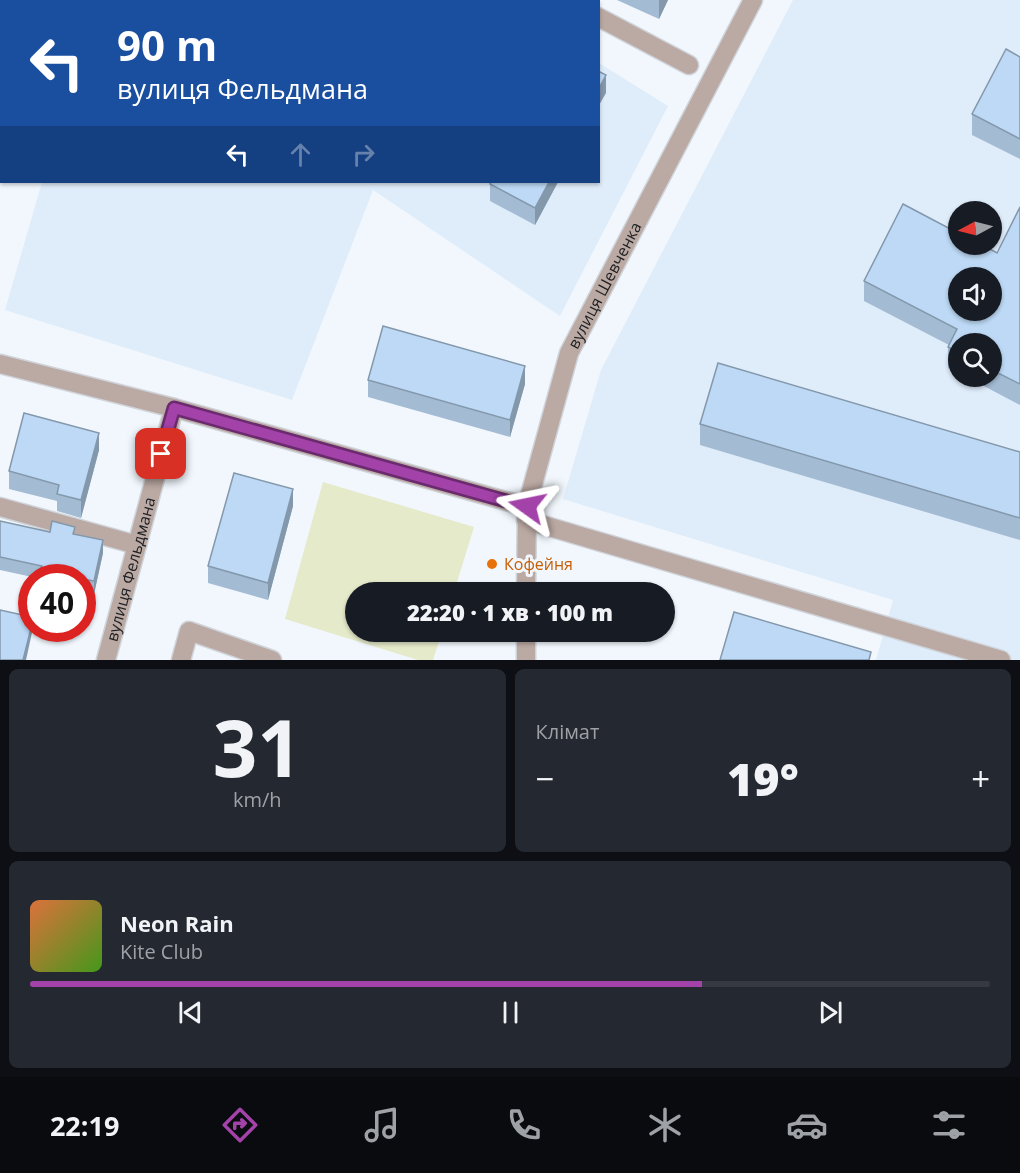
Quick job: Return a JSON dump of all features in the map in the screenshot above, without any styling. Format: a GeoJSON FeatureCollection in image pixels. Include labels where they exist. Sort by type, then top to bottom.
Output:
{"type":"FeatureCollection","features":[{"type":"Feature","properties":{"kind":"street","name":"вулиця Шевченка"},"geometry":{"type":"LineString","coordinates":[[526,582],[526,513],[569,353],[753,0]]}},
{"type":"Feature","properties":{"kind":"street"},"geometry":{"type":"LineString","coordinates":[[600,18],[689,65]]}},
{"type":"Feature","properties":{"kind":"street"},"geometry":{"type":"LineString","coordinates":[[0,364],[174,408],[506,501],[526,513],[1000,660]]}},
{"type":"Feature","properties":{"kind":"street","name":"вулиця Фельдмана"},"geometry":{"type":"LineString","coordinates":[[106,660],[174,408]]}},
{"type":"Feature","properties":{"kind":"street"},"geometry":{"type":"LineString","coordinates":[[0,507],[137,545]]}},
{"type":"Feature","properties":{"kind":"street"},"geometry":{"type":"LineString","coordinates":[[181,660],[189,632],[272,660]]}},
{"type":"Feature","properties":{"kind":"street"},"geometry":{"type":"LineString","coordinates":[[526,642],[526,660]]}},
{"type":"Feature","properties":{"kind":"shaded area"},"geometry":{"type":"Polygon","coordinates":[[[793,0],[1020,0],[1020,660],[876,660],[893,600],[563,499],[601,370],[793,0]]]}},
{"type":"Feature","properties":{"kind":"shaded area"},"geometry":{"type":"Polygon","coordinates":[[[600,64],[668,106],[560,316],[373,190],[292,400],[5,310],[42,183],[600,183],[600,64]]]}},
{"type":"Feature","properties":{"kind":"green space"},"geometry":{"type":"Polygon","coordinates":[[[323,482],[474,527],[457,582],[345,582],[345,637],[285,619],[323,482]]]}},
{"type":"Feature","properties":{"kind":"green space"},"geometry":{"type":"Polygon","coordinates":[[[360,642],[439,642],[433,660],[418,660],[360,642]]]}},
{"type":"Feature","properties":{"kind":"building"},"geometry":{"type":"Polygon","coordinates":[[[1006,49],[1020,57],[1020,139],[972,114],[1006,49]]]}},
{"type":"Feature","properties":{"kind":"building"},"geometry":{"type":"Polygon","coordinates":[[[600,72],[606,75],[600,86],[600,72]]]}},
{"type":"Feature","properties":{"kind":"building"},"geometry":{"type":"Polygon","coordinates":[[[490,183],[548,183],[535,208],[490,183]]]}},
{"type":"Feature","properties":{"kind":"building"},"geometry":{"type":"Polygon","coordinates":[[[903,204],[948,228],[948,255],[1002,255],[1002,243],[1020,207],[1020,384],[1002,375],[1002,333],[955,333],[957,329],[864,281],[903,204]]]}},
{"type":"Feature","properties":{"kind":"building"},"geometry":{"type":"Polygon","coordinates":[[[383,326],[525,366],[510,420],[368,380],[383,326]]]}},
{"type":"Feature","properties":{"kind":"building"},"geometry":{"type":"Polygon","coordinates":[[[718,363],[1020,452],[1020,518],[700,424],[718,363]]]}},
{"type":"Feature","properties":{"kind":"building"},"geometry":{"type":"Polygon","coordinates":[[[24,413],[99,433],[81,500],[57,494],[59,485],[9,471],[24,413]]]}},
{"type":"Feature","properties":{"kind":"building"},"geometry":{"type":"Polygon","coordinates":[[[234,473],[293,489],[268,583],[208,566],[234,473]]]}},
{"type":"Feature","properties":{"kind":"building"},"geometry":{"type":"Polygon","coordinates":[[[0,521],[50,532],[52,521],[75,527],[73,534],[103,540],[96,572],[96,564],[33,564],[0,557],[0,521]]]}},
{"type":"Feature","properties":{"kind":"building"},"geometry":{"type":"Polygon","coordinates":[[[0,610],[18,614],[18,642],[28,642],[23,660],[0,660],[0,610]]]}},
{"type":"Feature","properties":{"kind":"building"},"geometry":{"type":"Polygon","coordinates":[[[734,612],[871,652],[869,660],[720,660],[734,612]]]}},
{"type":"Feature","properties":{"kind":"place","name":"Кофейня"},"geometry":{"type":"Point","coordinates":[492,564]}},
{"type":"Feature","properties":{"kind":"route"},"geometry":{"type":"LineString","coordinates":[[161,454],[174,408],[527,506]]}}]}
